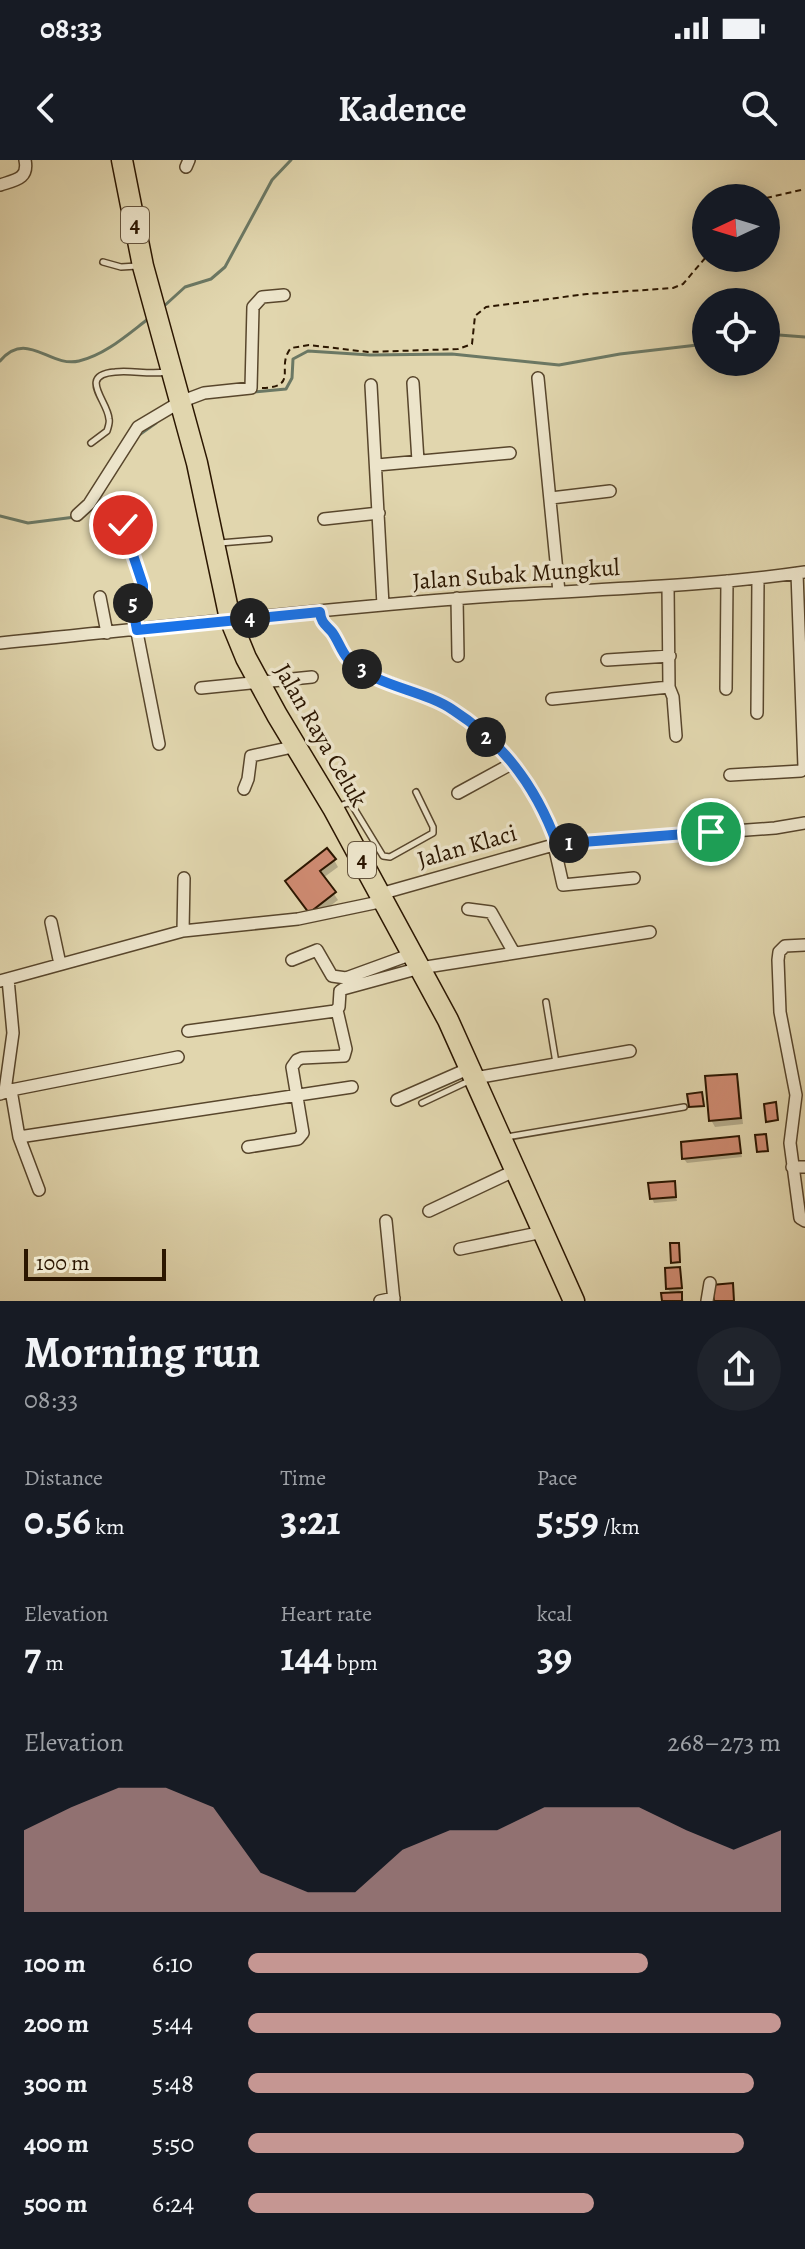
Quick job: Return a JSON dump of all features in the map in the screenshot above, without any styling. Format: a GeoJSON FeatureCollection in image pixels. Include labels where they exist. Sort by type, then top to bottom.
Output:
{"type":"FeatureCollection","features":[{"type":"Feature","properties":{"kind":"highway","name":"Jalan Raya Celuk"},"geometry":{"type":"LineString","coordinates":[[122,160],[143,266],[215,543],[230,619],[261,683],[382,897],[472,1073],[574,1301]]}},
{"type":"Feature","properties":{"kind":"street"},"geometry":{"type":"LineString","coordinates":[[0,185],[24,175],[25,160]]}},
{"type":"Feature","properties":{"kind":"street"},"geometry":{"type":"LineString","coordinates":[[77,515],[89,504],[132,433],[217,390],[251,388],[253,307],[262,297],[284,295]]}},
{"type":"Feature","properties":{"kind":"street"},"geometry":{"type":"LineString","coordinates":[[538,378],[559,592]]}},
{"type":"Feature","properties":{"kind":"street"},"geometry":{"type":"LineString","coordinates":[[413,383],[418,461]]}},
{"type":"Feature","properties":{"kind":"street"},"geometry":{"type":"LineString","coordinates":[[371,385],[383,605]]}},
{"type":"Feature","properties":{"kind":"street"},"geometry":{"type":"LineString","coordinates":[[377,465],[510,453]]}},
{"type":"Feature","properties":{"kind":"street"},"geometry":{"type":"LineString","coordinates":[[551,498],[610,491]]}},
{"type":"Feature","properties":{"kind":"street"},"geometry":{"type":"LineString","coordinates":[[324,519],[379,513]]}},
{"type":"Feature","properties":{"kind":"street"},"geometry":{"type":"LineString","coordinates":[[123,525],[143,585],[143,594],[132,603],[159,744]]}},
{"type":"Feature","properties":{"kind":"street"},"geometry":{"type":"LineString","coordinates":[[730,775],[801,771],[804,767],[801,572]]}},
{"type":"Feature","properties":{"kind":"street","name":"Jalan Subak Mungkul"},"geometry":{"type":"LineString","coordinates":[[0,643],[457,598],[668,586],[758,579],[801,572]]}},
{"type":"Feature","properties":{"kind":"street"},"geometry":{"type":"LineString","coordinates":[[757,713],[758,579]]}},
{"type":"Feature","properties":{"kind":"street"},"geometry":{"type":"LineString","coordinates":[[726,689],[727,581]]}},
{"type":"Feature","properties":{"kind":"street"},"geometry":{"type":"LineString","coordinates":[[668,586],[669,687],[673,697],[676,736]]}},
{"type":"Feature","properties":{"kind":"street"},"geometry":{"type":"LineString","coordinates":[[100,597],[107,633]]}},
{"type":"Feature","properties":{"kind":"street"},"geometry":{"type":"LineString","coordinates":[[457,598],[458,656]]}},
{"type":"Feature","properties":{"kind":"street"},"geometry":{"type":"LineString","coordinates":[[320,612],[322,623],[334,635],[349,660],[366,672],[452,709],[513,763],[547,815],[563,885],[634,878]]}},
{"type":"Feature","properties":{"kind":"street"},"geometry":{"type":"LineString","coordinates":[[607,660],[670,656]]}},
{"type":"Feature","properties":{"kind":"street"},"geometry":{"type":"LineString","coordinates":[[201,688],[312,677]]}},
{"type":"Feature","properties":{"kind":"street"},"geometry":{"type":"LineString","coordinates":[[552,699],[669,687]]}},
{"type":"Feature","properties":{"kind":"street"},"geometry":{"type":"LineString","coordinates":[[244,789],[251,756],[297,746]]}},
{"type":"Feature","properties":{"kind":"street"},"geometry":{"type":"LineString","coordinates":[[458,793],[513,763]]}},
{"type":"Feature","properties":{"kind":"street","name":"Jalan Klaci"},"geometry":{"type":"LineString","coordinates":[[4,980],[183,931],[298,919],[556,844],[775,828],[805,823]]}},
{"type":"Feature","properties":{"kind":"street"},"geometry":{"type":"LineString","coordinates":[[183,931],[184,878]]}},
{"type":"Feature","properties":{"kind":"street"},"geometry":{"type":"LineString","coordinates":[[468,909],[491,912],[513,951]]}},
{"type":"Feature","properties":{"kind":"street"},"geometry":{"type":"LineString","coordinates":[[51,922],[60,964]]}},
{"type":"Feature","properties":{"kind":"street"},"geometry":{"type":"LineString","coordinates":[[292,960],[317,950],[332,976],[341,978],[412,959],[513,951],[650,932]]}},
{"type":"Feature","properties":{"kind":"street"},"geometry":{"type":"LineString","coordinates":[[805,945],[785,946],[778,956],[780,1012],[796,1095],[790,1134],[799,1167],[798,1214],[805,1221]]}},
{"type":"Feature","properties":{"kind":"street"},"geometry":{"type":"LineString","coordinates":[[248,1147],[301,1136],[304,1130],[291,1072],[294,1063],[302,1058],[340,1057],[345,1054],[337,1010],[339,993],[412,959]]}},
{"type":"Feature","properties":{"kind":"street"},"geometry":{"type":"LineString","coordinates":[[4,980],[13,1033],[5,1092],[39,1190]]}},
{"type":"Feature","properties":{"kind":"street"},"geometry":{"type":"LineString","coordinates":[[188,1031],[337,1010]]}},
{"type":"Feature","properties":{"kind":"street"},"geometry":{"type":"LineString","coordinates":[[397,1100],[472,1073],[556,1064],[630,1051]]}},
{"type":"Feature","properties":{"kind":"street"},"geometry":{"type":"LineString","coordinates":[[5,1092],[178,1057]]}},
{"type":"Feature","properties":{"kind":"street"},"geometry":{"type":"LineString","coordinates":[[19,1137],[352,1087]]}},
{"type":"Feature","properties":{"kind":"street"},"geometry":{"type":"LineString","coordinates":[[429,1211],[516,1170]]}},
{"type":"Feature","properties":{"kind":"street"},"geometry":{"type":"LineString","coordinates":[[380,1301],[394,1299],[386,1221]]}},
{"type":"Feature","properties":{"kind":"street"},"geometry":{"type":"LineString","coordinates":[[460,1249],[543,1232]]}},
{"type":"Feature","properties":{"kind":"street"},"geometry":{"type":"LineString","coordinates":[[707,1301],[710,1283]]}},
{"type":"Feature","properties":{"kind":"lane"},"geometry":{"type":"LineString","coordinates":[[103,262],[121,267],[143,266]]}},
{"type":"Feature","properties":{"kind":"lane"},"geometry":{"type":"LineString","coordinates":[[91,443],[107,431],[110,421],[96,390],[96,381],[102,375],[112,372],[144,374],[172,371]]}},
{"type":"Feature","properties":{"kind":"lane"},"geometry":{"type":"LineString","coordinates":[[215,543],[269,539]]}},
{"type":"Feature","properties":{"kind":"lane"},"geometry":{"type":"LineString","coordinates":[[333,808],[348,803],[352,805],[383,856],[390,857],[433,833],[416,792]]}},
{"type":"Feature","properties":{"kind":"lane"},"geometry":{"type":"LineString","coordinates":[[546,1002],[556,1064]]}},
{"type":"Feature","properties":{"kind":"lane"},"geometry":{"type":"LineString","coordinates":[[422,1103],[472,1073]]}},
{"type":"Feature","properties":{"kind":"lane"},"geometry":{"type":"LineString","coordinates":[[502,1138],[684,1107]]}},
{"type":"Feature","properties":{"kind":"path"},"geometry":{"type":"LineString","coordinates":[[780,195],[805,189]]}},
{"type":"Feature","properties":{"kind":"path"},"geometry":{"type":"LineString","coordinates":[[251,388],[279,387],[285,376],[285,357],[291,348],[309,345],[368,352],[458,349],[472,344],[475,316],[486,307],[587,294],[673,288],[683,284],[693,272]]}},
{"type":"Feature","properties":{"kind":"building"},"geometry":{"type":"Polygon","coordinates":[[[327,848],[336,859],[320,871],[336,892],[309,913],[285,881],[327,848]]]}},
{"type":"Feature","properties":{"kind":"building"},"geometry":{"type":"Polygon","coordinates":[[[737,1074],[741,1118],[709,1121],[705,1076],[737,1074]]]}},
{"type":"Feature","properties":{"kind":"building"},"geometry":{"type":"Polygon","coordinates":[[[702,1092],[704,1106],[689,1107],[687,1094],[702,1092]]]}},
{"type":"Feature","properties":{"kind":"building"},"geometry":{"type":"Polygon","coordinates":[[[776,1102],[778,1120],[766,1122],[764,1104],[776,1102]]]}},
{"type":"Feature","properties":{"kind":"building"},"geometry":{"type":"Polygon","coordinates":[[[766,1134],[768,1151],[757,1152],[755,1135],[766,1134]]]}},
{"type":"Feature","properties":{"kind":"building"},"geometry":{"type":"Polygon","coordinates":[[[739,1136],[741,1153],[682,1159],[681,1142],[739,1136]]]}},
{"type":"Feature","properties":{"kind":"building"},"geometry":{"type":"Polygon","coordinates":[[[675,1181],[676,1197],[650,1199],[648,1183],[675,1181]]]}},
{"type":"Feature","properties":{"kind":"building"},"geometry":{"type":"Polygon","coordinates":[[[670,1243],[679,1243],[680,1262],[671,1263],[670,1243]]]}},
{"type":"Feature","properties":{"kind":"building"},"geometry":{"type":"Polygon","coordinates":[[[680,1267],[682,1288],[666,1289],[665,1268],[680,1267]]]}},
{"type":"Feature","properties":{"kind":"building"},"geometry":{"type":"Polygon","coordinates":[[[733,1283],[734,1301],[714,1301],[712,1285],[733,1283]]]}},
{"type":"Feature","properties":{"kind":"building"},"geometry":{"type":"Polygon","coordinates":[[[682,1292],[682,1301],[662,1301],[661,1293],[682,1292]]]}},
{"type":"Feature","properties":{"kind":"waterway"},"geometry":{"type":"LineString","coordinates":[[163,307],[185,287],[211,279],[225,267],[272,180],[291,160]]}},
{"type":"Feature","properties":{"kind":"waterway"},"geometry":{"type":"LineString","coordinates":[[0,361],[20,348],[68,362],[79,361],[107,349],[148,319]]}},
{"type":"Feature","properties":{"kind":"waterway"},"geometry":{"type":"LineString","coordinates":[[780,335],[805,337]]}},
{"type":"Feature","properties":{"kind":"waterway"},"geometry":{"type":"LineString","coordinates":[[253,392],[286,389],[292,378],[293,359],[308,351],[370,355],[452,354],[559,365],[692,346]]}},
{"type":"Feature","properties":{"kind":"waterway"},"geometry":{"type":"LineString","coordinates":[[139,435],[156,423]]}},
{"type":"Feature","properties":{"kind":"waterway"},"geometry":{"type":"LineString","coordinates":[[0,516],[28,523],[75,517]]}},
{"type":"Feature","properties":{"kind":"route"},"geometry":{"type":"LineString","coordinates":[[123,525],[144,592],[132,603],[137,630],[320,612],[322,623],[334,635],[349,660],[366,672],[452,709],[513,763],[547,815],[557,844],[711,832]]}}]}
